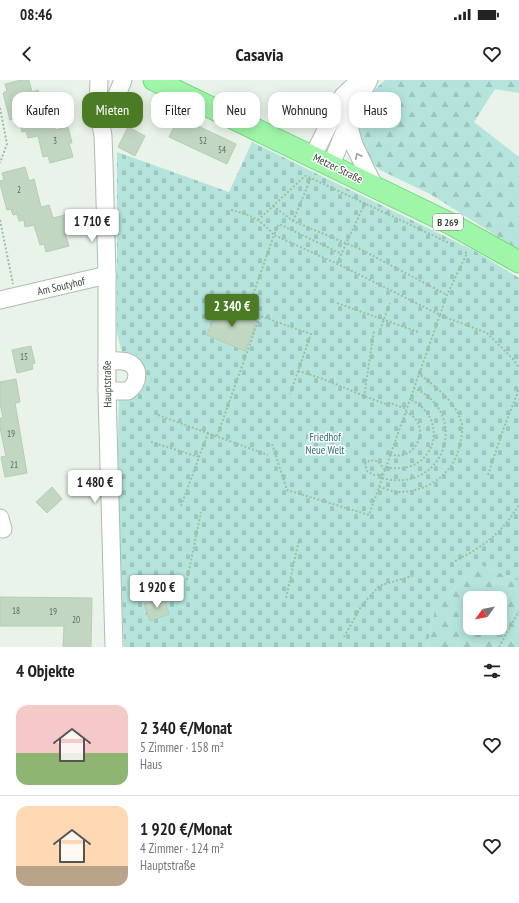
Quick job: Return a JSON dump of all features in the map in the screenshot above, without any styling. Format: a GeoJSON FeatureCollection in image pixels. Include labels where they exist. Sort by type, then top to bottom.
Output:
{"type":"FeatureCollection","features":[{"type":"Feature","properties":{"kind":"main road","name":"Metzer Straße"},"geometry":{"type":"LineString","coordinates":[[154,80],[322,160],[370,195],[451,224],[519,262]]}},
{"type":"Feature","properties":{"kind":"street","name":"Hauptstraße"},"geometry":{"type":"LineString","coordinates":[[99,80],[99,92]]}},
{"type":"Feature","properties":{"kind":"street"},"geometry":{"type":"LineString","coordinates":[[118,92],[123,80]]}},
{"type":"Feature","properties":{"kind":"street"},"geometry":{"type":"LineString","coordinates":[[322,160],[343,96],[360,80]]}},
{"type":"Feature","properties":{"kind":"street"},"geometry":{"type":"LineString","coordinates":[[322,160],[348,123],[369,80]]}},
{"type":"Feature","properties":{"kind":"street"},"geometry":{"type":"LineString","coordinates":[[348,123],[370,195]]}},
{"type":"Feature","properties":{"kind":"street","name":"Hauptstraße"},"geometry":{"type":"LineString","coordinates":[[102,128],[104,150],[107,275],[107,392],[114,647]]}},
{"type":"Feature","properties":{"kind":"street","name":"Am Soutyhof"},"geometry":{"type":"LineString","coordinates":[[8,298],[107,275]]}},
{"type":"Feature","properties":{"kind":"street"},"geometry":{"type":"LineString","coordinates":[[107,361],[128,362],[136,369],[137,374],[135,384],[128,391],[107,392]]}},
{"type":"Feature","properties":{"kind":"path"},"geometry":{"type":"LineString","coordinates":[[0,108],[7,144],[0,163]]}},
{"type":"Feature","properties":{"kind":"path"},"geometry":{"type":"LineString","coordinates":[[258,220],[305,176],[370,195],[450,244]]}},
{"type":"Feature","properties":{"kind":"path"},"geometry":{"type":"LineString","coordinates":[[293,221],[311,178]]}},
{"type":"Feature","properties":{"kind":"path"},"geometry":{"type":"LineString","coordinates":[[337,263],[370,195]]}},
{"type":"Feature","properties":{"kind":"path"},"geometry":{"type":"LineString","coordinates":[[273,206],[293,221],[347,244],[406,272],[447,295]]}},
{"type":"Feature","properties":{"kind":"path"},"geometry":{"type":"LineString","coordinates":[[231,210],[252,216],[274,235],[337,263],[440,315],[486,333],[513,359],[519,368]]}},
{"type":"Feature","properties":{"kind":"path"},"geometry":{"type":"LineString","coordinates":[[0,220],[8,298]]}},
{"type":"Feature","properties":{"kind":"path"},"geometry":{"type":"LineString","coordinates":[[290,394],[311,334],[260,316],[248,309],[274,235],[279,224],[342,254]]}},
{"type":"Feature","properties":{"kind":"path"},"geometry":{"type":"LineString","coordinates":[[272,444],[287,490],[369,515],[447,295],[467,253],[462,250]]}},
{"type":"Feature","properties":{"kind":"path"},"geometry":{"type":"LineString","coordinates":[[336,303],[418,332]]}},
{"type":"Feature","properties":{"kind":"path"},"geometry":{"type":"LineString","coordinates":[[380,330],[390,303]]}},
{"type":"Feature","properties":{"kind":"path"},"geometry":{"type":"LineString","coordinates":[[217,436],[260,316]]}},
{"type":"Feature","properties":{"kind":"path"},"geometry":{"type":"LineString","coordinates":[[364,397],[374,330]]}},
{"type":"Feature","properties":{"kind":"path"},"geometry":{"type":"LineString","coordinates":[[298,371],[315,376],[364,397],[386,404],[390,403],[406,410],[414,416],[420,428],[420,441],[416,447],[406,454],[390,454]]}},
{"type":"Feature","properties":{"kind":"path"},"geometry":{"type":"LineString","coordinates":[[379,487],[396,492],[412,490],[440,479],[450,470],[458,454],[462,438],[462,422],[444,393],[419,374]]}},
{"type":"Feature","properties":{"kind":"path"},"geometry":{"type":"LineString","coordinates":[[382,478],[401,481],[419,477],[434,466],[444,449],[446,431],[442,413],[430,398],[414,388]]}},
{"type":"Feature","properties":{"kind":"path"},"geometry":{"type":"LineString","coordinates":[[488,475],[503,430],[519,390]]}},
{"type":"Feature","properties":{"kind":"path"},"geometry":{"type":"LineString","coordinates":[[383,474],[374,475],[367,471],[365,464],[370,460],[378,461],[385,469],[410,467],[423,459],[432,445],[434,429],[432,421],[424,408],[410,399]]}},
{"type":"Feature","properties":{"kind":"path"},"geometry":{"type":"LineString","coordinates":[[158,415],[268,455]]}},
{"type":"Feature","properties":{"kind":"path"},"geometry":{"type":"LineString","coordinates":[[181,506],[208,433]]}},
{"type":"Feature","properties":{"kind":"path"},"geometry":{"type":"LineString","coordinates":[[152,442],[199,457]]}},
{"type":"Feature","properties":{"kind":"path"},"geometry":{"type":"LineString","coordinates":[[455,561],[482,547],[493,538],[512,517],[519,505]]}},
{"type":"Feature","properties":{"kind":"path"},"geometry":{"type":"LineString","coordinates":[[187,580],[201,512]]}},
{"type":"Feature","properties":{"kind":"path"},"geometry":{"type":"LineString","coordinates":[[286,598],[299,540]]}},
{"type":"Feature","properties":{"kind":"path"},"geometry":{"type":"LineString","coordinates":[[344,637],[362,605],[379,586],[415,575]]}},
{"type":"Feature","properties":{"kind":"path"},"geometry":{"type":"LineString","coordinates":[[499,647],[519,611]]}},
{"type":"Feature","properties":{"kind":"green space"},"geometry":{"type":"Polygon","coordinates":[[[385,80],[519,80],[519,93],[495,89],[474,122],[519,157],[519,250],[430,194],[380,170],[368,159],[356,134],[358,128],[401,128],[401,92],[372,92],[385,80]]]}},
{"type":"Feature","properties":{"kind":"green space","name":"Friedhof Neue Welt"},"geometry":{"type":"Polygon","coordinates":[[[252,142],[475,251],[519,278],[519,581],[479,564],[435,608],[427,647],[124,647],[117,478],[119,395],[138,394],[144,365],[122,353],[117,333],[117,152],[229,192],[252,142]]]}},
{"type":"Feature","properties":{"kind":"green space"},"geometry":{"type":"Polygon","coordinates":[[[479,564],[519,581],[519,647],[427,647],[435,608],[479,564]]]}},
{"type":"Feature","properties":{"kind":"building"},"geometry":{"type":"Polygon","coordinates":[[[21,80],[29,80],[32,92],[12,92],[12,120],[10,120],[3,93],[7,91],[5,84],[21,80]]]}},
{"type":"Feature","properties":{"kind":"building"},"geometry":{"type":"Polygon","coordinates":[[[21,128],[55,128],[55,130],[68,128],[72,143],[69,143],[73,157],[50,163],[48,156],[43,157],[38,136],[28,138],[26,131],[22,132],[21,128]]]}},
{"type":"Feature","properties":{"kind":"building"},"geometry":{"type":"Polygon","coordinates":[[[128,128],[145,136],[135,156],[118,147],[128,128]]]}},
{"type":"Feature","properties":{"kind":"building"},"geometry":{"type":"Polygon","coordinates":[[[174,128],[202,128],[236,144],[227,164],[169,137],[174,128]]]}},
{"type":"Feature","properties":{"kind":"building"},"geometry":{"type":"Polygon","coordinates":[[[25,167],[29,181],[34,179],[41,207],[49,205],[53,218],[65,215],[69,232],[65,233],[69,246],[46,252],[44,244],[40,245],[34,225],[25,227],[24,220],[19,221],[17,214],[13,215],[11,209],[7,210],[0,184],[0,181],[4,180],[2,173],[25,167]]]}},
{"type":"Feature","properties":{"kind":"building"},"geometry":{"type":"Polygon","coordinates":[[[219,306],[257,321],[245,351],[207,335],[219,306]]]}},
{"type":"Feature","properties":{"kind":"building"},"geometry":{"type":"Polygon","coordinates":[[[31,346],[35,363],[32,364],[33,369],[17,373],[12,350],[31,346]]]}},
{"type":"Feature","properties":{"kind":"building"},"geometry":{"type":"Polygon","coordinates":[[[16,379],[20,402],[15,403],[27,473],[5,477],[1,457],[6,456],[0,428],[0,418],[3,418],[0,403],[0,382],[16,379]]]}},
{"type":"Feature","properties":{"kind":"building"},"geometry":{"type":"Polygon","coordinates":[[[52,487],[62,499],[47,513],[36,502],[52,487]]]}},
{"type":"Feature","properties":{"kind":"building"},"geometry":{"type":"Polygon","coordinates":[[[0,597],[92,598],[91,647],[63,647],[64,626],[0,626],[0,597]]]}},
{"type":"Feature","properties":{"kind":"building"},"geometry":{"type":"Polygon","coordinates":[[[164,598],[169,614],[150,621],[144,604],[164,598]]]}}]}
